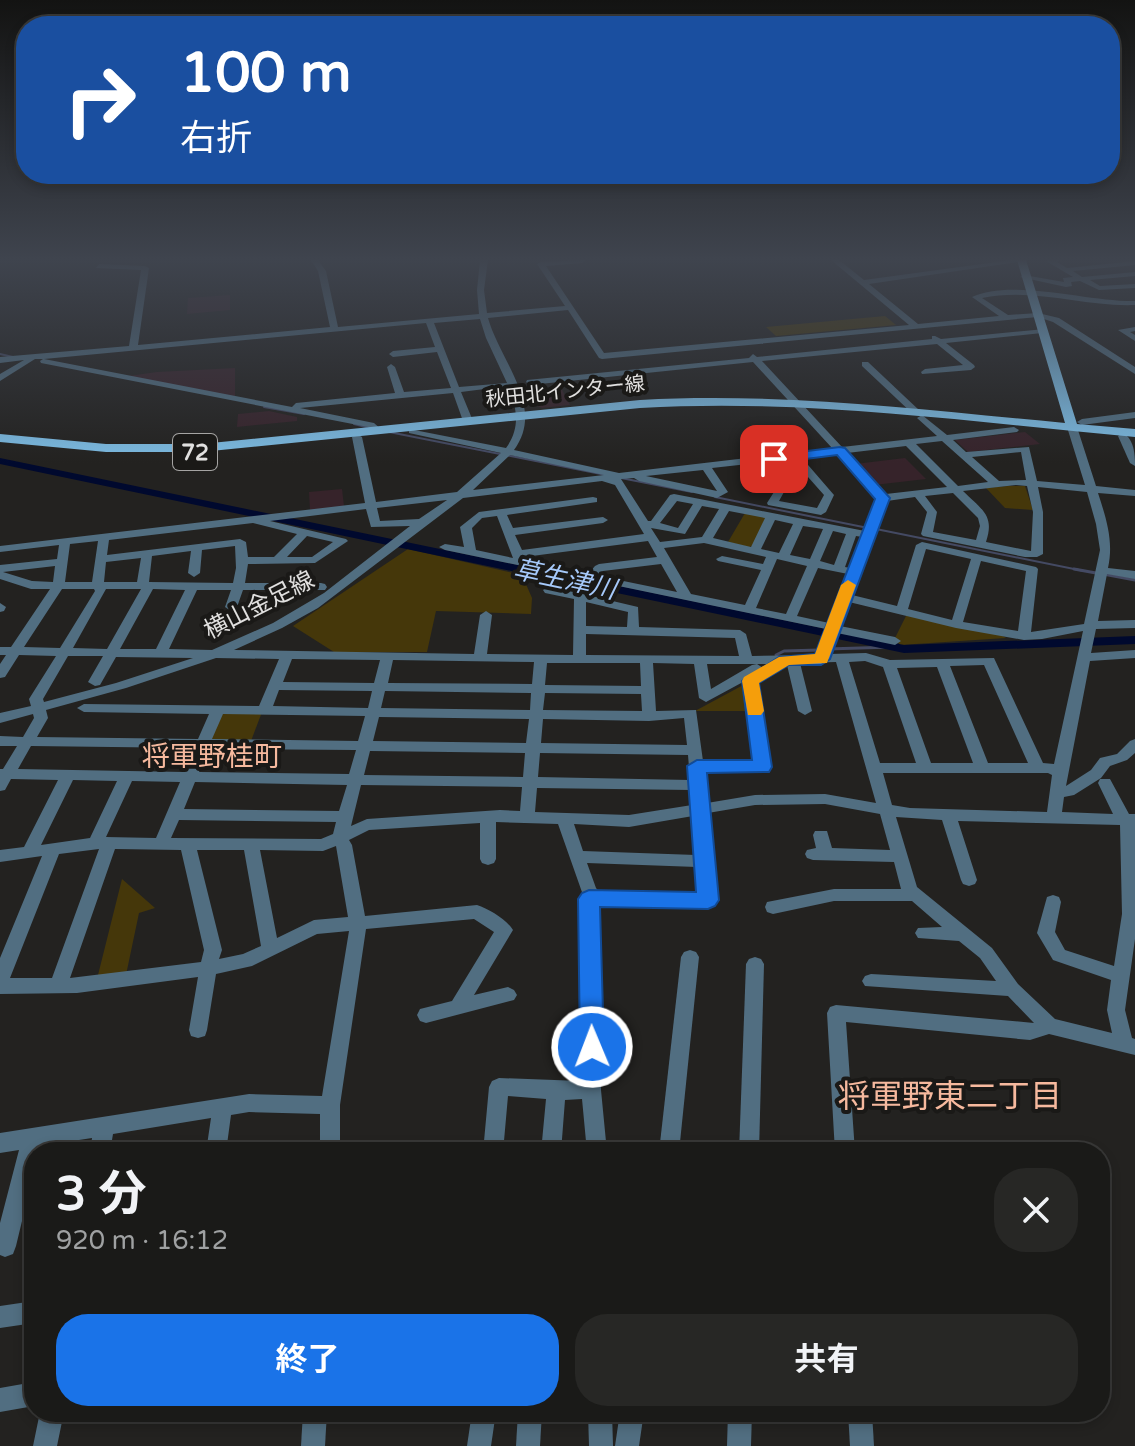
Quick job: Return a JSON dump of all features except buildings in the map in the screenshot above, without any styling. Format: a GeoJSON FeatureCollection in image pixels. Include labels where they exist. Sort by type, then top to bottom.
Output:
{"type":"FeatureCollection","features":[{"type":"Feature","properties":{"kind":"main road"},"geometry":{"type":"LineString","coordinates":[[1041,327],[1076,427]]}},
{"type":"Feature","properties":{"kind":"main road","name":"秋田北インター線"},"geometry":{"type":"LineString","coordinates":[[0,441],[72,447],[162,449],[240,445],[678,405],[797,405],[1076,427],[1131,435]]}},
{"type":"Feature","properties":{"kind":"main road","name":"秋田北インター線"},"geometry":{"type":"LineString","coordinates":[[0,441],[88,452],[171,453],[357,437],[468,421],[521,418]]}},
{"type":"Feature","properties":{"kind":"street"},"geometry":{"type":"LineString","coordinates":[[133,348],[136,327]]}},
{"type":"Feature","properties":{"kind":"street"},"geometry":{"type":"LineString","coordinates":[[0,360],[352,327]]}},
{"type":"Feature","properties":{"kind":"street"},"geometry":{"type":"LineString","coordinates":[[432,327],[468,421]]}},
{"type":"Feature","properties":{"kind":"street"},"geometry":{"type":"LineString","coordinates":[[481,327],[482,338],[521,418]]}},
{"type":"Feature","properties":{"kind":"street"},"geometry":{"type":"LineString","coordinates":[[485,327],[514,389],[521,418]]}},
{"type":"Feature","properties":{"kind":"street"},"geometry":{"type":"LineString","coordinates":[[582,327],[602,356],[902,327]]}},
{"type":"Feature","properties":{"kind":"street"},"geometry":{"type":"LineString","coordinates":[[920,327],[971,367],[925,372]]}},
{"type":"Feature","properties":{"kind":"street"},"geometry":{"type":"LineString","coordinates":[[1068,327],[1135,371]]}},
{"type":"Feature","properties":{"kind":"street"},"geometry":{"type":"LineString","coordinates":[[530,382],[1042,331]]}},
{"type":"Feature","properties":{"kind":"street"},"geometry":{"type":"LineString","coordinates":[[831,334],[850,351]]}},
{"type":"Feature","properties":{"kind":"street"},"geometry":{"type":"LineString","coordinates":[[740,343],[883,498]]}},
{"type":"Feature","properties":{"kind":"street"},"geometry":{"type":"LineString","coordinates":[[393,354],[440,349]]}},
{"type":"Feature","properties":{"kind":"street"},"geometry":{"type":"LineString","coordinates":[[647,351],[659,370]]}},
{"type":"Feature","properties":{"kind":"street"},"geometry":{"type":"LineString","coordinates":[[0,353],[505,454],[607,471],[619,482],[687,598]]}},
{"type":"Feature","properties":{"kind":"street"},"geometry":{"type":"LineString","coordinates":[[0,378],[27,359]]}},
{"type":"Feature","properties":{"kind":"street"},"geometry":{"type":"LineString","coordinates":[[865,364],[996,484]]}},
{"type":"Feature","properties":{"kind":"street"},"geometry":{"type":"LineString","coordinates":[[391,367],[400,395]]}},
{"type":"Feature","properties":{"kind":"street"},"geometry":{"type":"LineString","coordinates":[[280,407],[504,385]]}},
{"type":"Feature","properties":{"kind":"street"},"geometry":{"type":"LineString","coordinates":[[1054,818],[1060,772],[1106,550],[1076,427],[1135,415]]}},
{"type":"Feature","properties":{"kind":"street","name":"横山金足線"},"geometry":{"type":"LineString","coordinates":[[0,718],[164,673],[218,653],[314,605],[460,494],[505,454],[521,430],[521,418]]}},
{"type":"Feature","properties":{"kind":"street"},"geometry":{"type":"LineString","coordinates":[[0,549],[1014,430]]}},
{"type":"Feature","properties":{"kind":"street"},"geometry":{"type":"LineString","coordinates":[[1131,435],[1135,463]]}},
{"type":"Feature","properties":{"kind":"street"},"geometry":{"type":"LineString","coordinates":[[357,437],[375,525],[413,520],[423,522]]}},
{"type":"Feature","properties":{"kind":"street"},"geometry":{"type":"LineString","coordinates":[[908,442],[983,517],[986,526],[957,622]]}},
{"type":"Feature","properties":{"kind":"street"},"geometry":{"type":"LineString","coordinates":[[965,455],[1025,449],[1038,512],[1037,554],[979,551]]}},
{"type":"Feature","properties":{"kind":"street"},"geometry":{"type":"LineString","coordinates":[[752,462],[779,492],[772,503],[821,512],[829,495],[795,456]]}},
{"type":"Feature","properties":{"kind":"street"},"geometry":{"type":"LineString","coordinates":[[636,475],[639,479],[717,495],[723,492],[706,467]]}},
{"type":"Feature","properties":{"kind":"street"},"geometry":{"type":"LineString","coordinates":[[584,481],[614,541]]}},
{"type":"Feature","properties":{"kind":"street"},"geometry":{"type":"LineString","coordinates":[[883,498],[996,484],[1032,483],[1135,493]]}},
{"type":"Feature","properties":{"kind":"street"},"geometry":{"type":"LineString","coordinates":[[902,610],[932,512],[918,494]]}},
{"type":"Feature","properties":{"kind":"street"},"geometry":{"type":"LineString","coordinates":[[651,533],[674,497],[852,532],[870,530]]}},
{"type":"Feature","properties":{"kind":"street"},"geometry":{"type":"LineString","coordinates":[[828,641],[883,498]]}},
{"type":"Feature","properties":{"kind":"street"},"geometry":{"type":"LineString","coordinates":[[471,552],[466,527],[479,515],[593,500]]}},
{"type":"Feature","properties":{"kind":"street"},"geometry":{"type":"LineString","coordinates":[[519,558],[651,533],[681,532],[699,502]]}},
{"type":"Feature","properties":{"kind":"street"},"geometry":{"type":"LineString","coordinates":[[706,540],[726,507]]}},
{"type":"Feature","properties":{"kind":"street"},"geometry":{"type":"LineString","coordinates":[[501,512],[519,558]]}},
{"type":"Feature","properties":{"kind":"street"},"geometry":{"type":"LineString","coordinates":[[754,551],[772,516]]}},
{"type":"Feature","properties":{"kind":"street"},"geometry":{"type":"LineString","coordinates":[[244,561],[315,560],[342,541],[254,519]]}},
{"type":"Feature","properties":{"kind":"street"},"geometry":{"type":"LineString","coordinates":[[509,532],[603,520]]}},
{"type":"Feature","properties":{"kind":"street"},"geometry":{"type":"LineString","coordinates":[[749,610],[768,568],[799,522]]}},
{"type":"Feature","properties":{"kind":"street"},"geometry":{"type":"LineString","coordinates":[[790,618],[829,528]]}},
{"type":"Feature","properties":{"kind":"street"},"geometry":{"type":"LineString","coordinates":[[839,568],[852,532]]}},
{"type":"Feature","properties":{"kind":"street"},"geometry":{"type":"LineString","coordinates":[[277,561],[304,533]]}},
{"type":"Feature","properties":{"kind":"street"},"geometry":{"type":"LineString","coordinates":[[651,533],[706,540],[853,572]]}},
{"type":"Feature","properties":{"kind":"street"},"geometry":{"type":"LineString","coordinates":[[2,778],[41,718],[36,699],[101,591],[97,580],[104,537]]}},
{"type":"Feature","properties":{"kind":"street"},"geometry":{"type":"LineString","coordinates":[[925,539],[979,551],[1032,569],[1024,636]]}},
{"type":"Feature","properties":{"kind":"street"},"geometry":{"type":"LineString","coordinates":[[0,674],[7,651],[58,586],[65,542]]}},
{"type":"Feature","properties":{"kind":"street"},"geometry":{"type":"LineString","coordinates":[[101,559],[240,542],[244,561],[240,586],[231,607]]}},
{"type":"Feature","properties":{"kind":"street"},"geometry":{"type":"LineString","coordinates":[[161,652],[193,580],[197,547]]}},
{"type":"Feature","properties":{"kind":"street"},"geometry":{"type":"LineString","coordinates":[[445,547],[519,558],[591,578],[790,618],[828,641],[841,658],[910,890],[986,953],[1012,989],[1049,1026],[1130,1046]]}},
{"type":"Feature","properties":{"kind":"street"},"geometry":{"type":"LineString","coordinates":[[95,682],[146,586],[147,553]]}},
{"type":"Feature","properties":{"kind":"street"},"geometry":{"type":"LineString","coordinates":[[722,559],[768,568]]}},
{"type":"Feature","properties":{"kind":"street"},"geometry":{"type":"LineString","coordinates":[[591,578],[599,568],[664,560]]}},
{"type":"Feature","properties":{"kind":"street"},"geometry":{"type":"LineString","coordinates":[[0,569],[60,562]]}},
{"type":"Feature","properties":{"kind":"street"},"geometry":{"type":"LineString","coordinates":[[1101,572],[1135,575]]}},
{"type":"Feature","properties":{"kind":"street"},"geometry":{"type":"LineString","coordinates":[[0,575],[31,585],[146,586],[193,580],[240,586],[321,587]]}},
{"type":"Feature","properties":{"kind":"street"},"geometry":{"type":"LineString","coordinates":[[549,590],[634,610],[633,631]]}},
{"type":"Feature","properties":{"kind":"street"},"geometry":{"type":"LineString","coordinates":[[843,597],[1024,636],[1056,635],[1063,630],[1135,624]]}},
{"type":"Feature","properties":{"kind":"street"},"geometry":{"type":"LineString","coordinates":[[579,659],[580,598]]}},
{"type":"Feature","properties":{"kind":"street"},"geometry":{"type":"LineString","coordinates":[[480,657],[486,615]]}},
{"type":"Feature","properties":{"kind":"street"},"geometry":{"type":"LineString","coordinates":[[579,630],[740,634],[746,659]]}},
{"type":"Feature","properties":{"kind":"street"},"geometry":{"type":"LineString","coordinates":[[697,766],[763,767],[750,681],[828,641],[895,641]]}},
{"type":"Feature","properties":{"kind":"street"},"geometry":{"type":"LineString","coordinates":[[7,651],[789,660]]}},
{"type":"Feature","properties":{"kind":"street"},"geometry":{"type":"LineString","coordinates":[[265,709],[287,654]]}},
{"type":"Feature","properties":{"kind":"street"},"geometry":{"type":"LineString","coordinates":[[1085,655],[1135,654]]}},
{"type":"Feature","properties":{"kind":"street"},"geometry":{"type":"LineString","coordinates":[[330,1142],[330,1105],[358,925],[344,845],[340,838],[388,656]]}},
{"type":"Feature","properties":{"kind":"street"},"geometry":{"type":"LineString","coordinates":[[841,658],[866,657],[889,664],[989,661],[1038,768]]}},
{"type":"Feature","properties":{"kind":"street"},"geometry":{"type":"LineString","coordinates":[[527,818],[541,658]]}},
{"type":"Feature","properties":{"kind":"street"},"geometry":{"type":"LineString","coordinates":[[646,659],[649,716]]}},
{"type":"Feature","properties":{"kind":"street"},"geometry":{"type":"LineString","coordinates":[[700,659],[706,698],[759,667],[765,659]]}},
{"type":"Feature","properties":{"kind":"street"},"geometry":{"type":"LineString","coordinates":[[789,660],[805,711]]}},
{"type":"Feature","properties":{"kind":"street"},"geometry":{"type":"LineString","coordinates":[[942,662],[983,769]]}},
{"type":"Feature","properties":{"kind":"street"},"geometry":{"type":"LineString","coordinates":[[889,664],[925,768]]}},
{"type":"Feature","properties":{"kind":"street"},"geometry":{"type":"LineString","coordinates":[[275,686],[647,690]]}},
{"type":"Feature","properties":{"kind":"street"},"geometry":{"type":"LineString","coordinates":[[84,708],[649,716],[691,713],[708,900],[589,899],[591,1090],[596,1142]]}},
{"type":"Feature","properties":{"kind":"street"},"geometry":{"type":"LineString","coordinates":[[161,844],[218,709]]}},
{"type":"Feature","properties":{"kind":"street"},"geometry":{"type":"LineString","coordinates":[[0,741],[694,750]]}},
{"type":"Feature","properties":{"kind":"street"},"geometry":{"type":"LineString","coordinates":[[1058,792],[1069,791],[1096,774],[1105,762],[1122,757],[1135,744]]}},
{"type":"Feature","properties":{"kind":"street"},"geometry":{"type":"LineString","coordinates":[[873,768],[1038,768],[1060,772]]}},
{"type":"Feature","properties":{"kind":"street"},"geometry":{"type":"LineString","coordinates":[[2,778],[127,776],[699,785]]}},
{"type":"Feature","properties":{"kind":"street"},"geometry":{"type":"LineString","coordinates":[[59,984],[102,844],[127,776]]}},
{"type":"Feature","properties":{"kind":"street"},"geometry":{"type":"LineString","coordinates":[[29,852],[67,777]]}},
{"type":"Feature","properties":{"kind":"street"},"geometry":{"type":"LineString","coordinates":[[1105,783],[1129,820],[1132,915],[1126,971],[1116,1010],[1130,1046]]}},
{"type":"Feature","properties":{"kind":"street"},"geometry":{"type":"LineString","coordinates":[[0,856],[102,844],[323,845],[367,825],[488,817],[629,821],[755,800],[825,799],[885,810],[948,815],[1129,820]]}},
{"type":"Feature","properties":{"kind":"street"},"geometry":{"type":"LineString","coordinates":[[174,814],[347,817]]}},
{"type":"Feature","properties":{"kind":"street"},"geometry":{"type":"LineString","coordinates":[[948,815],[969,880]]}},
{"type":"Feature","properties":{"kind":"street"},"geometry":{"type":"LineString","coordinates":[[488,817],[488,859]]}},
{"type":"Feature","properties":{"kind":"street"},"geometry":{"type":"LineString","coordinates":[[564,819],[589,891],[596,899]]}},
{"type":"Feature","properties":{"kind":"street"},"geometry":{"type":"LineString","coordinates":[[821,835],[820,854],[898,856]]}},
{"type":"Feature","properties":{"kind":"street"},"geometry":{"type":"LineString","coordinates":[[188,844],[213,950],[198,1030]]}},
{"type":"Feature","properties":{"kind":"street"},"geometry":{"type":"LineString","coordinates":[[251,845],[270,949]]}},
{"type":"Feature","properties":{"kind":"street"},"geometry":{"type":"LineString","coordinates":[[0,980],[53,849]]}},
{"type":"Feature","properties":{"kind":"street"},"geometry":{"type":"LineString","coordinates":[[577,857],[705,861]]}},
{"type":"Feature","properties":{"kind":"street"},"geometry":{"type":"LineString","coordinates":[[773,907],[834,895],[916,895]]}},
{"type":"Feature","properties":{"kind":"street"},"geometry":{"type":"LineString","coordinates":[[1053,902],[1046,933],[1059,955],[1126,971]]}},
{"type":"Feature","properties":{"kind":"street"},"geometry":{"type":"LineString","coordinates":[[0,986],[77,985],[208,968],[246,961],[314,927],[477,912],[504,930],[458,1007]]}},
{"type":"Feature","properties":{"kind":"street"},"geometry":{"type":"LineString","coordinates":[[924,933],[965,934]]}},
{"type":"Feature","properties":{"kind":"street"},"geometry":{"type":"LineString","coordinates":[[670,1142],[690,957]]}},
{"type":"Feature","properties":{"kind":"street"},"geometry":{"type":"LineString","coordinates":[[749,1142],[755,964]]}},
{"type":"Feature","properties":{"kind":"street"},"geometry":{"type":"LineString","coordinates":[[871,981],[1012,989]]}},
{"type":"Feature","properties":{"kind":"street"},"geometry":{"type":"LineString","coordinates":[[426,1015],[508,995]]}},
{"type":"Feature","properties":{"kind":"street"},"geometry":{"type":"LineString","coordinates":[[844,1142],[836,1013],[1030,1032],[1049,1026]]}},
{"type":"Feature","properties":{"kind":"street"},"geometry":{"type":"LineString","coordinates":[[494,1142],[499,1087],[591,1090]]}},
{"type":"Feature","properties":{"kind":"street"},"geometry":{"type":"LineString","coordinates":[[552,1142],[556,1091]]}},
{"type":"Feature","properties":{"kind":"street"},"geometry":{"type":"LineString","coordinates":[[0,1143],[249,1103],[330,1105]]}},
{"type":"Feature","properties":{"kind":"street"},"geometry":{"type":"LineString","coordinates":[[217,1142],[222,1107]]}},
{"type":"Feature","properties":{"kind":"street"},"geometry":{"type":"LineString","coordinates":[[102,1142],[104,1128]]}},
{"type":"Feature","properties":{"kind":"street"},"geometry":{"type":"LineString","coordinates":[[31,1142],[32,1138]]}},
{"type":"Feature","properties":{"kind":"street"},"geometry":{"type":"LineString","coordinates":[[5,1246],[7,1214],[24,1162]]}},
{"type":"Feature","properties":{"kind":"street"},"geometry":{"type":"LineString","coordinates":[[0,1317],[24,1313]]}},
{"type":"Feature","properties":{"kind":"street"},"geometry":{"type":"LineString","coordinates":[[0,1400],[24,1396]]}},
{"type":"Feature","properties":{"kind":"street"},"geometry":{"type":"LineString","coordinates":[[45,1446],[50,1422]]}},
{"type":"Feature","properties":{"kind":"street"},"geometry":{"type":"LineString","coordinates":[[313,1446],[314,1422]]}},
{"type":"Feature","properties":{"kind":"street"},"geometry":{"type":"LineString","coordinates":[[479,1446],[483,1422]]}},
{"type":"Feature","properties":{"kind":"street"},"geometry":{"type":"LineString","coordinates":[[528,1446],[529,1422]]}},
{"type":"Feature","properties":{"kind":"street"},"geometry":{"type":"LineString","coordinates":[[600,1422],[601,1446]]}},
{"type":"Feature","properties":{"kind":"street"},"geometry":{"type":"LineString","coordinates":[[627,1446],[631,1422]]}},
{"type":"Feature","properties":{"kind":"street"},"geometry":{"type":"LineString","coordinates":[[739,1446],[740,1422]]}},
{"type":"Feature","properties":{"kind":"street"},"geometry":{"type":"LineString","coordinates":[[861,1422],[862,1446]]}},
{"type":"Feature","properties":{"kind":"shaded area"},"geometry":{"type":"Polygon","coordinates":[[[767,327],[869,327],[776,336],[767,327]]]}},
{"type":"Feature","properties":{"kind":"shaded area"},"geometry":{"type":"Polygon","coordinates":[[[235,368],[235,398],[128,376],[157,372],[235,368]]]}},
{"type":"Feature","properties":{"kind":"shaded area"},"geometry":{"type":"Polygon","coordinates":[[[561,388],[570,405],[542,408],[535,405],[527,391],[561,388]]]}},
{"type":"Feature","properties":{"kind":"shaded area"},"geometry":{"type":"Polygon","coordinates":[[[269,411],[297,417],[297,421],[237,427],[238,414],[269,411]]]}},
{"type":"Feature","properties":{"kind":"shaded area"},"geometry":{"type":"Polygon","coordinates":[[[1025,432],[1040,444],[968,452],[955,440],[1025,432]]]}},
{"type":"Feature","properties":{"kind":"shaded area"},"geometry":{"type":"Polygon","coordinates":[[[905,458],[926,479],[874,485],[855,464],[905,458]]]}},
{"type":"Feature","properties":{"kind":"shaded area"},"geometry":{"type":"Polygon","coordinates":[[[1025,486],[1033,510],[1005,508],[986,488],[1025,486]]]}},
{"type":"Feature","properties":{"kind":"shaded area"},"geometry":{"type":"Polygon","coordinates":[[[342,489],[344,506],[310,510],[309,492],[342,489]]]}},
{"type":"Feature","properties":{"kind":"shaded area"},"geometry":{"type":"Polygon","coordinates":[[[745,513],[766,517],[753,546],[749,547],[728,542],[745,513]]]}},
{"type":"Feature","properties":{"kind":"shaded area"},"geometry":{"type":"Polygon","coordinates":[[[408,549],[522,575],[532,598],[531,614],[436,611],[427,652],[334,652],[293,626],[408,549]]]}},
{"type":"Feature","properties":{"kind":"shaded area"},"geometry":{"type":"Polygon","coordinates":[[[907,614],[998,633],[1006,638],[900,645],[895,638],[907,614]]]}},
{"type":"Feature","properties":{"kind":"shaded area"},"geometry":{"type":"Polygon","coordinates":[[[747,683],[750,711],[695,711],[747,683]]]}},
{"type":"Feature","properties":{"kind":"shaded area"},"geometry":{"type":"Polygon","coordinates":[[[262,712],[251,741],[211,740],[220,714],[262,712]]]}},
{"type":"Feature","properties":{"kind":"shaded area"},"geometry":{"type":"Polygon","coordinates":[[[122,879],[155,908],[139,913],[126,975],[97,979],[122,879]]]}},
{"type":"Feature","properties":{"kind":"waterway"},"geometry":{"type":"LineString","coordinates":[[0,354],[13,357]]}},
{"type":"Feature","properties":{"kind":"waterway"},"geometry":{"type":"LineString","coordinates":[[264,407],[304,414]]}},
{"type":"Feature","properties":{"kind":"waterway"},"geometry":{"type":"LineString","coordinates":[[354,424],[370,428]]}},
{"type":"Feature","properties":{"kind":"waterway"},"geometry":{"type":"LineString","coordinates":[[389,432],[606,475]]}},
{"type":"Feature","properties":{"kind":"waterway","name":"草生津川"},"geometry":{"type":"LineString","coordinates":[[0,461],[904,649],[1135,640]]}},
{"type":"Feature","properties":{"kind":"waterway"},"geometry":{"type":"LineString","coordinates":[[621,478],[692,492]]}},
{"type":"Feature","properties":{"kind":"waterway"},"geometry":{"type":"LineString","coordinates":[[715,497],[868,528]]}},
{"type":"Feature","properties":{"kind":"waterway"},"geometry":{"type":"LineString","coordinates":[[876,529],[1075,569]]}},
{"type":"Feature","properties":{"kind":"waterway"},"geometry":{"type":"LineString","coordinates":[[1075,569],[1096,573]]}},
{"type":"Feature","properties":{"kind":"waterway"},"geometry":{"type":"LineString","coordinates":[[1075,569],[1084,571]]}},
{"type":"Feature","properties":{"kind":"waterway"},"geometry":{"type":"LineString","coordinates":[[1103,574],[1135,580]]}},
{"type":"Feature","properties":{"kind":"waterway"},"geometry":{"type":"LineString","coordinates":[[827,649],[893,647]]}},
{"type":"Feature","properties":{"kind":"waterway"},"geometry":{"type":"LineString","coordinates":[[776,655],[784,651],[819,650]]}},
{"type":"Feature","properties":{"kind":"slow traffic"},"geometry":{"type":"LineString","coordinates":[[755,711],[750,681],[785,660],[821,659],[848,585]]}},
{"type":"Feature","properties":{"kind":"district","name":"将軍野桂町"},"geometry":{"type":"Point","coordinates":[212,756]}},
{"type":"Feature","properties":{"kind":"district","name":"将軍野東二丁目"},"geometry":{"type":"Point","coordinates":[950,1096]}},
{"type":"Feature","properties":{"kind":"route"},"geometry":{"type":"LineString","coordinates":[[592,1047],[589,899],[708,900],[697,766],[763,767],[750,681],[785,660],[821,659],[883,498],[840,451],[774,459]]}}]}
